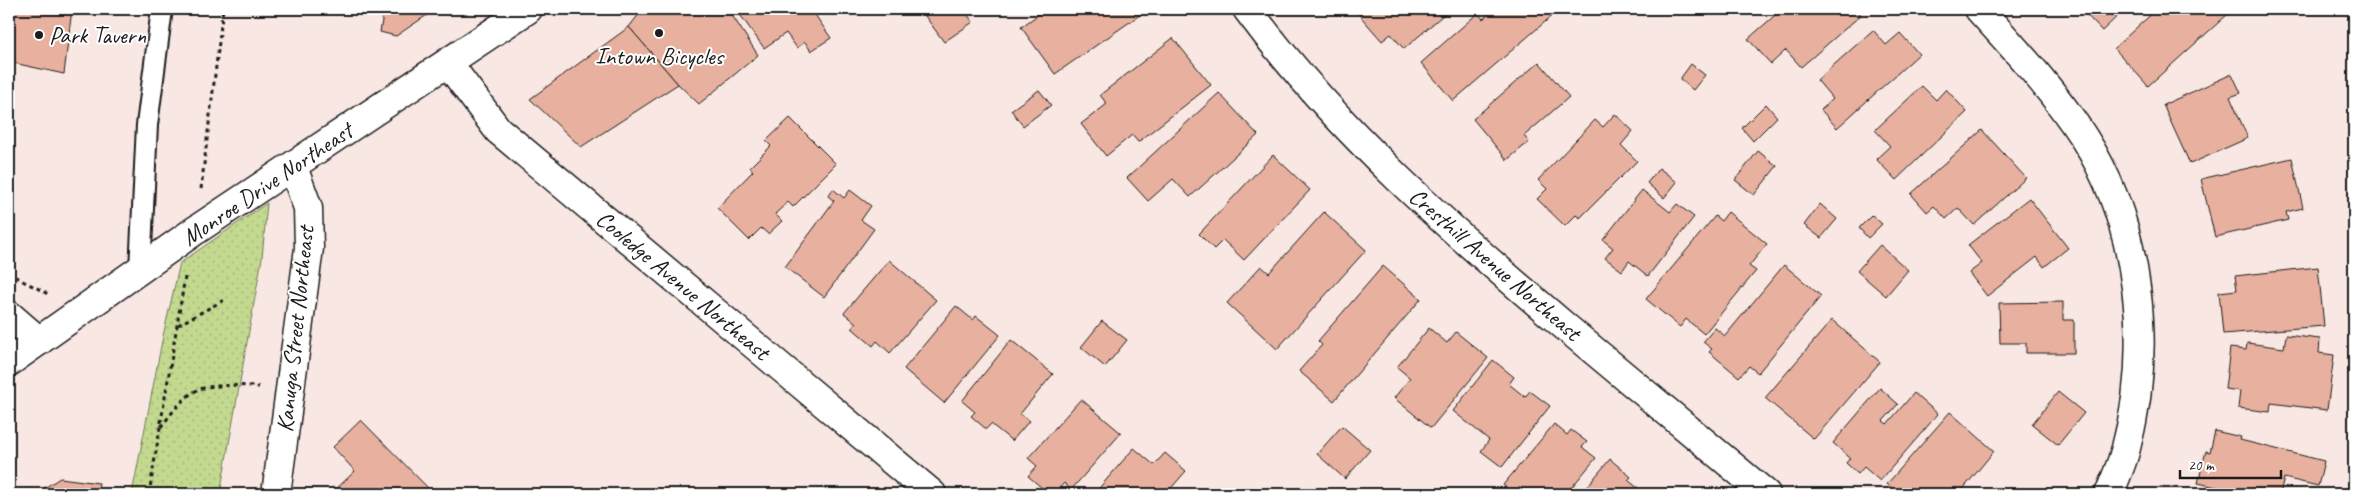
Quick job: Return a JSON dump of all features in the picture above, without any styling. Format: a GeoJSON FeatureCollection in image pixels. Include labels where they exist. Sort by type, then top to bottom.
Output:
{"type":"FeatureCollection","features":[{"type":"Feature","properties":{"kind":"street","name":"Monroe Drive Northeast"},"geometry":{"type":"LineString","coordinates":[[9,362],[140,270],[528,9]]}},
{"type":"Feature","properties":{"kind":"street","name":"Cresthill Avenue Northeast"},"geometry":{"type":"LineString","coordinates":[[1247,9],[1307,84],[1369,152],[1453,230],[1766,494]]}},
{"type":"Feature","properties":{"kind":"street"},"geometry":{"type":"LineString","coordinates":[[1979,9],[2049,88],[2085,139],[2112,195],[2132,262],[2140,324],[2138,387],[2126,448],[2110,494]]}},
{"type":"Feature","properties":{"kind":"street","name":"Cooledge Avenue Northeast"},"geometry":{"type":"LineString","coordinates":[[448,63],[498,130],[932,494]]}},
{"type":"Feature","properties":{"kind":"street","name":"Kanuga Street Northeast"},"geometry":{"type":"LineString","coordinates":[[276,494],[308,248],[308,208],[293,167]]}},
{"type":"Feature","properties":{"kind":"street"},"geometry":{"type":"LineString","coordinates":[[9,315],[39,342]]}},
{"type":"Feature","properties":{"kind":"lane"},"geometry":{"type":"LineString","coordinates":[[140,270],[147,125],[162,9]]}},
{"type":"Feature","properties":{"kind":"path"},"geometry":{"type":"LineString","coordinates":[[203,177],[223,9]]}},
{"type":"Feature","properties":{"kind":"path"},"geometry":{"type":"LineString","coordinates":[[9,272],[19,280],[36,286]]}},
{"type":"Feature","properties":{"kind":"path"},"geometry":{"type":"LineString","coordinates":[[149,494],[184,287]]}},
{"type":"Feature","properties":{"kind":"path"},"geometry":{"type":"LineString","coordinates":[[177,326],[226,299]]}},
{"type":"Feature","properties":{"kind":"path"},"geometry":{"type":"LineString","coordinates":[[160,427],[180,404],[200,389],[245,386],[261,388]]}},
{"type":"Feature","properties":{"kind":"green space"},"geometry":{"type":"Polygon","coordinates":[[[267,203],[262,258],[220,494],[132,494],[163,336],[180,263],[267,203]]]}},
{"type":"Feature","properties":{"kind":"building","name":"Park Tavern"},"geometry":{"type":"Polygon","coordinates":[[[9,9],[72,9],[64,74],[9,62],[9,9]]]}},
{"type":"Feature","properties":{"kind":"building"},"geometry":{"type":"Polygon","coordinates":[[[384,9],[436,9],[396,36],[380,32],[384,9]]]}},
{"type":"Feature","properties":{"kind":"building"},"geometry":{"type":"Polygon","coordinates":[[[643,9],[728,9],[758,55],[699,104],[678,84],[629,27],[643,9]]]}},
{"type":"Feature","properties":{"kind":"building"},"geometry":{"type":"Polygon","coordinates":[[[736,9],[811,9],[831,38],[811,51],[805,42],[797,48],[786,33],[764,48],[736,9]]]}},
{"type":"Feature","properties":{"kind":"building"},"geometry":{"type":"Polygon","coordinates":[[[935,9],[963,9],[973,22],[944,42],[925,16],[935,9]]]}},
{"type":"Feature","properties":{"kind":"building"},"geometry":{"type":"Polygon","coordinates":[[[1046,9],[1147,10],[1055,74],[1021,27],[1046,9]]]}},
{"type":"Feature","properties":{"kind":"building"},"geometry":{"type":"Polygon","coordinates":[[[1354,9],[1450,9],[1404,49],[1391,34],[1382,41],[1354,9]]]}},
{"type":"Feature","properties":{"kind":"building"},"geometry":{"type":"Polygon","coordinates":[[[1494,9],[1548,9],[1553,15],[1453,101],[1421,63],[1478,13],[1483,19],[1494,9]]]}},
{"type":"Feature","properties":{"kind":"building"},"geometry":{"type":"Polygon","coordinates":[[[1782,9],[1856,9],[1861,15],[1801,67],[1786,50],[1771,64],[1748,39],[1782,9]]]}},
{"type":"Feature","properties":{"kind":"building"},"geometry":{"type":"Polygon","coordinates":[[[2081,9],[2125,9],[2102,31],[2081,9]]]}},
{"type":"Feature","properties":{"kind":"building"},"geometry":{"type":"Polygon","coordinates":[[[2157,9],[2223,9],[2228,14],[2148,86],[2114,48],[2157,9]]]}},
{"type":"Feature","properties":{"kind":"building"},"geometry":{"type":"Polygon","coordinates":[[[2348,9],[2354,9],[2354,17],[2348,9]]]}},
{"type":"Feature","properties":{"kind":"building"},"geometry":{"type":"Polygon","coordinates":[[[629,27],[678,84],[581,147],[530,99],[629,27]]]}},
{"type":"Feature","properties":{"kind":"building"},"geometry":{"type":"Polygon","coordinates":[[[1873,30],[1886,45],[1900,33],[1919,54],[1837,128],[1821,110],[1833,99],[1817,80],[1873,30]]]}},
{"type":"Feature","properties":{"kind":"building"},"geometry":{"type":"Polygon","coordinates":[[[1173,38],[1211,85],[1138,142],[1132,135],[1106,156],[1081,124],[1107,104],[1100,95],[1173,38]]]}},
{"type":"Feature","properties":{"kind":"building"},"geometry":{"type":"Polygon","coordinates":[[[1539,62],[1569,97],[1524,136],[1529,142],[1507,160],[1473,119],[1539,62]]]}},
{"type":"Feature","properties":{"kind":"building"},"geometry":{"type":"Polygon","coordinates":[[[1691,64],[1705,75],[1693,90],[1680,79],[1691,64]]]}},
{"type":"Feature","properties":{"kind":"building"},"geometry":{"type":"Polygon","coordinates":[[[2232,74],[2241,93],[2230,97],[2248,138],[2190,164],[2163,105],[2232,74]]]}},
{"type":"Feature","properties":{"kind":"building"},"geometry":{"type":"Polygon","coordinates":[[[1922,86],[1936,100],[1946,89],[1967,112],[1896,180],[1876,159],[1890,146],[1875,130],[1922,86]]]}},
{"type":"Feature","properties":{"kind":"building"},"geometry":{"type":"Polygon","coordinates":[[[1039,90],[1051,105],[1023,126],[1011,110],[1039,90]]]}},
{"type":"Feature","properties":{"kind":"building"},"geometry":{"type":"Polygon","coordinates":[[[1219,93],[1258,135],[1190,197],[1173,179],[1148,201],[1127,178],[1219,93]]]}},
{"type":"Feature","properties":{"kind":"building"},"geometry":{"type":"Polygon","coordinates":[[[1766,104],[1777,117],[1753,141],[1742,128],[1766,104]]]}},
{"type":"Feature","properties":{"kind":"building"},"geometry":{"type":"Polygon","coordinates":[[[1615,114],[1633,131],[1621,145],[1637,161],[1580,218],[1576,215],[1565,226],[1537,199],[1547,189],[1538,180],[1595,120],[1603,127],[1615,114]]]}},
{"type":"Feature","properties":{"kind":"building"},"geometry":{"type":"Polygon","coordinates":[[[790,118],[836,164],[793,207],[788,202],[775,214],[782,221],[768,234],[761,228],[749,240],[717,208],[753,171],[750,167],[771,146],[766,141],[790,118]]]}},
{"type":"Feature","properties":{"kind":"building"},"geometry":{"type":"Polygon","coordinates":[[[1982,130],[2026,178],[1974,225],[1958,208],[1946,219],[1934,206],[1927,212],[1911,194],[1982,130]]]}},
{"type":"Feature","properties":{"kind":"building"},"geometry":{"type":"Polygon","coordinates":[[[1758,151],[1777,166],[1754,195],[1735,180],[1758,151]]]}},
{"type":"Feature","properties":{"kind":"building"},"geometry":{"type":"Polygon","coordinates":[[[1273,155],[1310,190],[1244,260],[1223,240],[1214,249],[1199,234],[1273,155]]]}},
{"type":"Feature","properties":{"kind":"building"},"geometry":{"type":"Polygon","coordinates":[[[2292,158],[2303,208],[2286,212],[2288,220],[2215,237],[2201,179],[2292,158]]]}},
{"type":"Feature","properties":{"kind":"building"},"geometry":{"type":"Polygon","coordinates":[[[1659,168],[1677,182],[1664,198],[1647,183],[1659,168]]]}},
{"type":"Feature","properties":{"kind":"building"},"geometry":{"type":"Polygon","coordinates":[[[833,189],[844,198],[850,190],[871,206],[861,220],[874,229],[824,297],[785,267],[834,201],[828,196],[833,189]]]}},
{"type":"Feature","properties":{"kind":"building"},"geometry":{"type":"Polygon","coordinates":[[[1642,190],[1670,212],[1677,204],[1694,217],[1648,276],[1629,261],[1622,271],[1605,258],[1613,248],[1603,240],[1642,190]]]}},
{"type":"Feature","properties":{"kind":"building"},"geometry":{"type":"Polygon","coordinates":[[[2029,198],[2068,248],[2044,267],[2037,257],[1987,296],[1969,273],[1982,263],[1968,245],[2029,198]]]}},
{"type":"Feature","properties":{"kind":"building"},"geometry":{"type":"Polygon","coordinates":[[[1820,204],[1837,219],[1821,238],[1804,225],[1820,204]]]}},
{"type":"Feature","properties":{"kind":"building"},"geometry":{"type":"Polygon","coordinates":[[[2354,205],[2354,228],[2349,207],[2354,205]]]}},
{"type":"Feature","properties":{"kind":"building"},"geometry":{"type":"Polygon","coordinates":[[[1324,212],[1366,250],[1277,349],[1227,303],[1261,266],[1269,273],[1324,212]]]}},
{"type":"Feature","properties":{"kind":"building"},"geometry":{"type":"Polygon","coordinates":[[[1728,212],[1767,244],[1749,266],[1756,271],[1704,334],[1686,319],[1680,327],[1646,299],[1715,216],[1721,221],[1728,212]]]}},
{"type":"Feature","properties":{"kind":"building"},"geometry":{"type":"Polygon","coordinates":[[[1872,215],[1882,224],[1868,238],[1859,228],[1872,215]]]}},
{"type":"Feature","properties":{"kind":"building"},"geometry":{"type":"Polygon","coordinates":[[[1880,245],[1908,270],[1886,296],[1857,271],[1880,245]]]}},
{"type":"Feature","properties":{"kind":"building"},"geometry":{"type":"Polygon","coordinates":[[[889,260],[936,300],[890,353],[877,341],[873,346],[852,328],[856,323],[844,313],[889,260]]]}},
{"type":"Feature","properties":{"kind":"building"},"geometry":{"type":"Polygon","coordinates":[[[1784,265],[1821,296],[1758,373],[1749,366],[1739,377],[1709,352],[1712,349],[1703,342],[1715,328],[1725,336],[1784,265]]]}},
{"type":"Feature","properties":{"kind":"building"},"geometry":{"type":"Polygon","coordinates":[[[1383,266],[1421,299],[1334,401],[1299,371],[1322,345],[1318,341],[1383,266]]]}},
{"type":"Feature","properties":{"kind":"building"},"geometry":{"type":"Polygon","coordinates":[[[2318,267],[2324,326],[2223,334],[2219,292],[2237,290],[2235,276],[2318,267]]]}},
{"type":"Feature","properties":{"kind":"building"},"geometry":{"type":"Polygon","coordinates":[[[2063,302],[2063,320],[2074,320],[2074,353],[2026,353],[2026,343],[2000,343],[1999,303],[2063,302]]]}},
{"type":"Feature","properties":{"kind":"building"},"geometry":{"type":"Polygon","coordinates":[[[956,306],[973,320],[976,316],[1000,335],[944,403],[904,369],[956,306]]]}},
{"type":"Feature","properties":{"kind":"building"},"geometry":{"type":"Polygon","coordinates":[[[1832,320],[1880,362],[1814,439],[1765,398],[1832,320]]]}},
{"type":"Feature","properties":{"kind":"building"},"geometry":{"type":"Polygon","coordinates":[[[1102,321],[1127,340],[1105,367],[1081,347],[1102,321]]]}},
{"type":"Feature","properties":{"kind":"building"},"geometry":{"type":"Polygon","coordinates":[[[1429,328],[1447,343],[1456,332],[1488,358],[1431,428],[1394,398],[1410,378],[1397,367],[1429,328]]]}},
{"type":"Feature","properties":{"kind":"building"},"geometry":{"type":"Polygon","coordinates":[[[2286,335],[2320,339],[2319,353],[2334,355],[2327,410],[2271,403],[2270,412],[2238,408],[2240,391],[2225,389],[2230,348],[2246,350],[2247,343],[2284,348],[2286,335]]]}},
{"type":"Feature","properties":{"kind":"building"},"geometry":{"type":"Polygon","coordinates":[[[1011,340],[1053,374],[1020,414],[1029,421],[1012,441],[991,424],[986,429],[971,416],[975,412],[962,401],[1011,340]]]}},
{"type":"Feature","properties":{"kind":"building"},"geometry":{"type":"Polygon","coordinates":[[[1493,360],[1514,377],[1509,384],[1525,397],[1530,391],[1550,406],[1502,467],[1481,451],[1489,440],[1453,411],[1493,360]]]}},
{"type":"Feature","properties":{"kind":"building"},"geometry":{"type":"Polygon","coordinates":[[[1880,388],[1898,404],[1883,421],[1887,424],[1914,393],[1938,414],[1880,481],[1864,467],[1858,474],[1846,463],[1850,458],[1833,443],[1880,388]]]}},
{"type":"Feature","properties":{"kind":"building"},"geometry":{"type":"Polygon","coordinates":[[[2058,392],[2084,413],[2058,445],[2032,424],[2058,392]]]}},
{"type":"Feature","properties":{"kind":"building"},"geometry":{"type":"Polygon","coordinates":[[[1081,399],[1121,433],[1071,490],[1064,483],[1054,494],[1049,494],[1028,476],[1037,466],[1028,458],[1081,399]]]}},
{"type":"Feature","properties":{"kind":"building"},"geometry":{"type":"Polygon","coordinates":[[[1950,412],[1994,451],[1959,494],[1898,494],[1887,484],[1950,412]]]}},
{"type":"Feature","properties":{"kind":"building"},"geometry":{"type":"Polygon","coordinates":[[[361,420],[434,494],[331,494],[355,471],[333,447],[361,420]]]}},
{"type":"Feature","properties":{"kind":"building"},"geometry":{"type":"Polygon","coordinates":[[[1554,424],[1567,435],[1571,430],[1587,442],[1582,447],[1596,458],[1566,494],[1514,494],[1503,485],[1554,424]]]}},
{"type":"Feature","properties":{"kind":"building"},"geometry":{"type":"Polygon","coordinates":[[[1342,426],[1370,450],[1345,479],[1317,454],[1342,426]]]}},
{"type":"Feature","properties":{"kind":"building"},"geometry":{"type":"Polygon","coordinates":[[[2215,431],[2241,437],[2240,440],[2324,461],[2318,486],[2284,478],[2280,494],[2248,494],[2198,483],[2206,451],[2210,452],[2215,431]]]}},
{"type":"Feature","properties":{"kind":"building"},"geometry":{"type":"Polygon","coordinates":[[[1134,448],[1154,465],[1165,453],[1186,471],[1166,494],[1094,494],[1134,448]]]}},
{"type":"Feature","properties":{"kind":"building"},"geometry":{"type":"Polygon","coordinates":[[[1610,459],[1631,477],[1628,480],[1645,494],[1581,494],[1610,459]]]}},
{"type":"Feature","properties":{"kind":"building"},"geometry":{"type":"Polygon","coordinates":[[[60,478],[99,483],[97,494],[35,494],[60,478]]]}},
{"type":"Feature","properties":{"kind":"place","name":"Intown Bicycles"},"geometry":{"type":"Point","coordinates":[659,33]}},
{"type":"Feature","properties":{"kind":"place","name":"Park Tavern"},"geometry":{"type":"Point","coordinates":[39,35]}}]}
